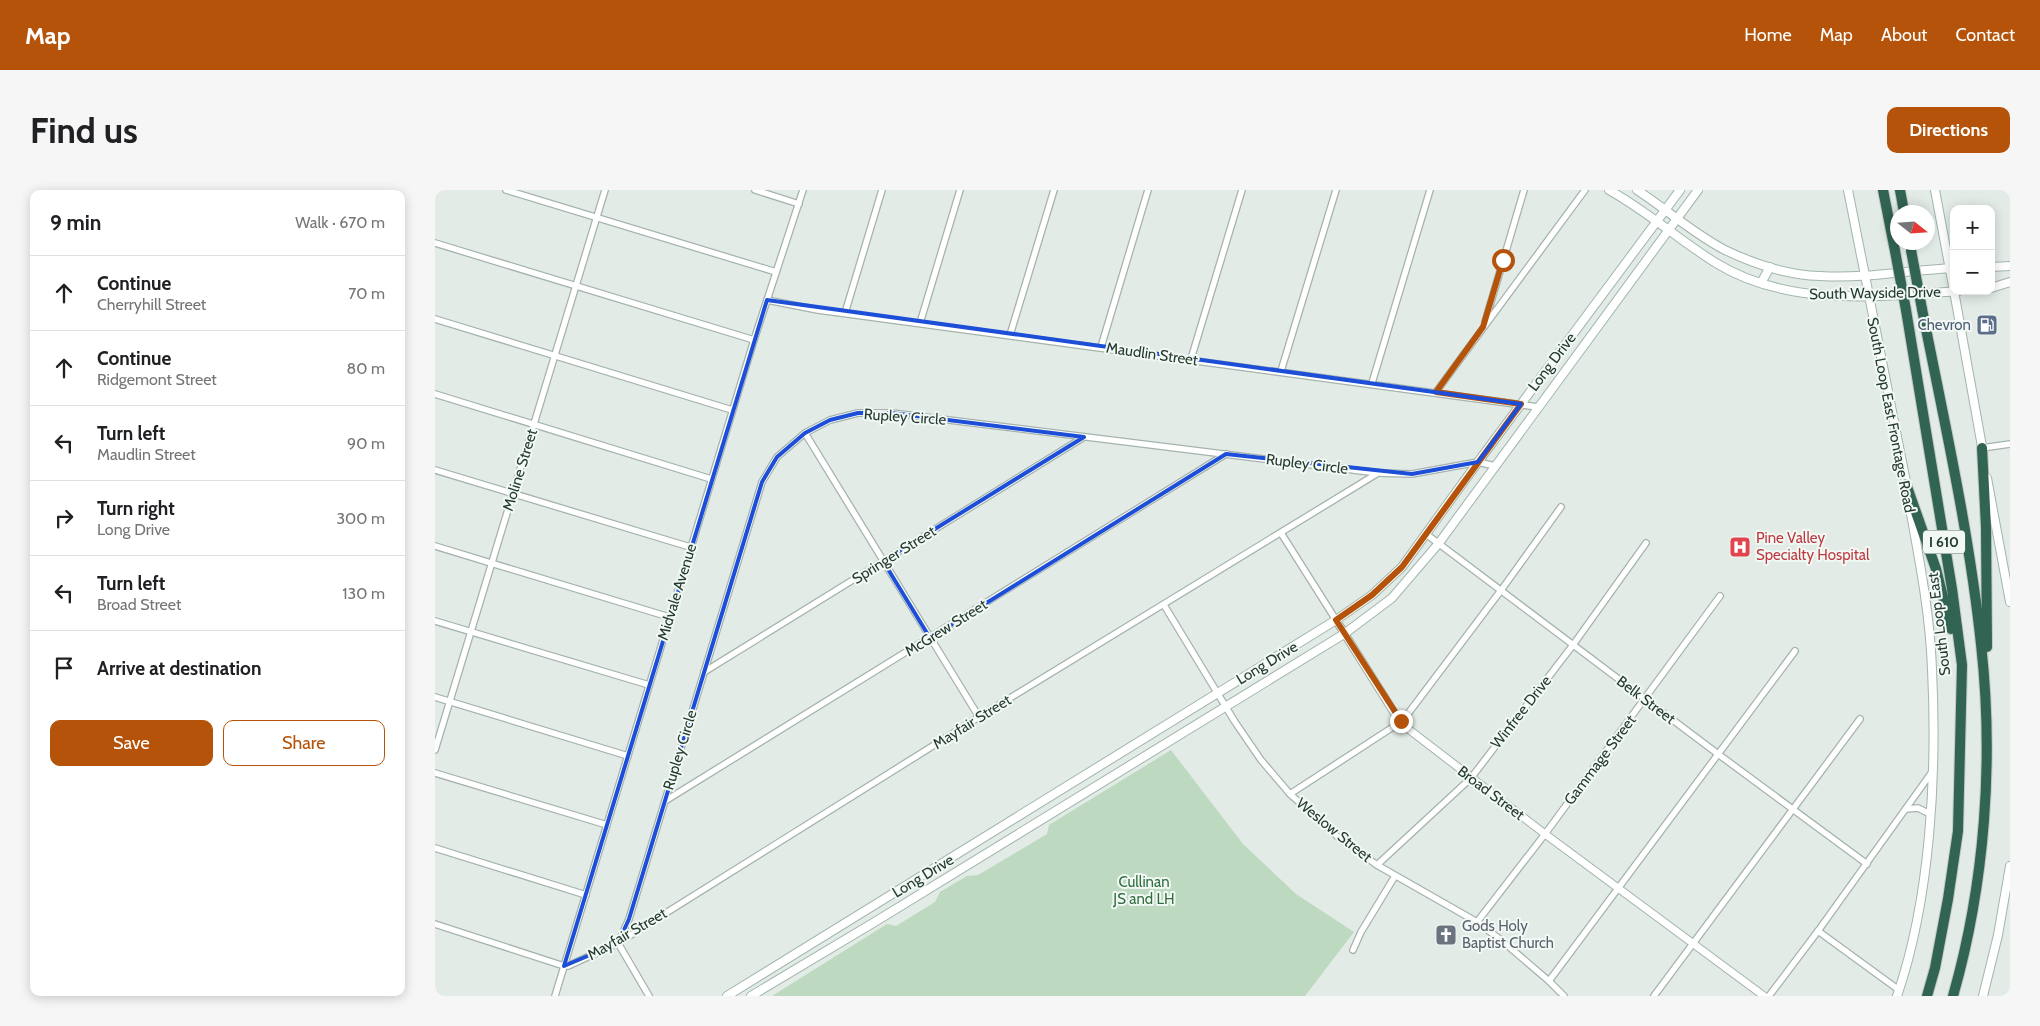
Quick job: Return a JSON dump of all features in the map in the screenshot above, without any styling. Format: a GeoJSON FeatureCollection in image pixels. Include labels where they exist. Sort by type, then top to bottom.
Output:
{"type":"FeatureCollection","features":[{"type":"Feature","properties":{"kind":"highway","name":"South Loop East"},"geometry":{"type":"LineString","coordinates":[[1883,190],[1906,310],[1952,589],[1961,666],[1958,831],[1947,908],[1935,968],[1927,996]]}},
{"type":"Feature","properties":{"kind":"highway"},"geometry":{"type":"LineString","coordinates":[[1900,190],[1903,205]]}},
{"type":"Feature","properties":{"kind":"highway","name":"I 610"},"geometry":{"type":"LineString","coordinates":[[1912,250],[1965,533],[1981,645],[1986,732],[1984,814],[1979,870],[1971,926],[1953,996]]}},
{"type":"Feature","properties":{"kind":"highway"},"geometry":{"type":"LineString","coordinates":[[1982,448],[1986,527],[1987,640],[1984,703]]}},
{"type":"Feature","properties":{"kind":"highway"},"geometry":{"type":"LineString","coordinates":[[1906,484],[1936,569],[1961,666]]}},
{"type":"Feature","properties":{"kind":"main road","name":"South Wayside Drive"},"geometry":{"type":"LineString","coordinates":[[1609,190],[1637,205],[1716,263],[1736,274],[1761,283],[1800,293],[1868,296],[1950,291]]}},
{"type":"Feature","properties":{"kind":"main road","name":"South Wayside Drive"},"geometry":{"type":"LineString","coordinates":[[1637,190],[1706,239],[1725,250],[1770,266],[1806,275],[1864,276],[1950,268]]}},
{"type":"Feature","properties":{"kind":"main road","name":"Long Drive"},"geometry":{"type":"LineString","coordinates":[[727,996],[742,992],[805,949],[1013,822],[1336,620],[1372,595],[1402,567],[1680,190]]}},
{"type":"Feature","properties":{"kind":"main road","name":"Long Drive"},"geometry":{"type":"LineString","coordinates":[[751,996],[1344,634],[1392,598],[1439,543],[1698,190]]}},
{"type":"Feature","properties":{"kind":"main road","name":"South Loop East Frontage Road"},"geometry":{"type":"LineString","coordinates":[[1847,190],[1906,484],[1924,586],[1932,662],[1932,772],[1925,872],[1917,921],[1898,993]]}},
{"type":"Feature","properties":{"kind":"main road"},"geometry":{"type":"LineString","coordinates":[[1935,190],[1950,259]]}},
{"type":"Feature","properties":{"kind":"main road"},"geometry":{"type":"LineString","coordinates":[[1761,283],[1770,266]]}},
{"type":"Feature","properties":{"kind":"main road"},"geometry":{"type":"LineString","coordinates":[[1995,267],[2010,266]]}},
{"type":"Feature","properties":{"kind":"main road"},"geometry":{"type":"LineString","coordinates":[[1614,280],[1625,290]]}},
{"type":"Feature","properties":{"kind":"main road"},"geometry":{"type":"LineString","coordinates":[[1995,288],[2010,282]]}},
{"type":"Feature","properties":{"kind":"main road"},"geometry":{"type":"LineString","coordinates":[[1995,289],[2010,288]]}},
{"type":"Feature","properties":{"kind":"main road"},"geometry":{"type":"LineString","coordinates":[[1955,295],[2010,602]]}},
{"type":"Feature","properties":{"kind":"main road"},"geometry":{"type":"LineString","coordinates":[[1568,340],[1580,350]]}},
{"type":"Feature","properties":{"kind":"main road"},"geometry":{"type":"LineString","coordinates":[[1281,654],[1288,668]]}},
{"type":"Feature","properties":{"kind":"main road"},"geometry":{"type":"LineString","coordinates":[[1156,732],[1164,744]]}},
{"type":"Feature","properties":{"kind":"main road"},"geometry":{"type":"LineString","coordinates":[[1089,774],[1095,786]]}},
{"type":"Feature","properties":{"kind":"main road"},"geometry":{"type":"LineString","coordinates":[[1013,822],[1019,833]]}},
{"type":"Feature","properties":{"kind":"main road"},"geometry":{"type":"LineString","coordinates":[[945,863],[951,875]]}},
{"type":"Feature","properties":{"kind":"main road"},"geometry":{"type":"LineString","coordinates":[[1983,996],[1998,935],[2010,866]]}},
{"type":"Feature","properties":{"kind":"main road"},"geometry":{"type":"LineString","coordinates":[[870,909],[878,920]]}},
{"type":"Feature","properties":{"kind":"main road"},"geometry":{"type":"LineString","coordinates":[[805,949],[811,960]]}},
{"type":"Feature","properties":{"kind":"street"},"geometry":{"type":"LineString","coordinates":[[506,190],[776,272]]}},
{"type":"Feature","properties":{"kind":"street","name":"Moline Street"},"geometry":{"type":"LineString","coordinates":[[435,750],[605,190]]}},
{"type":"Feature","properties":{"kind":"street"},"geometry":{"type":"LineString","coordinates":[[755,190],[799,204]]}},
{"type":"Feature","properties":{"kind":"street","name":"Midvale Avenue"},"geometry":{"type":"LineString","coordinates":[[555,996],[732,410],[803,190]]}},
{"type":"Feature","properties":{"kind":"street"},"geometry":{"type":"LineString","coordinates":[[845,313],[882,190]]}},
{"type":"Feature","properties":{"kind":"street"},"geometry":{"type":"LineString","coordinates":[[920,323],[960,190]]}},
{"type":"Feature","properties":{"kind":"street"},"geometry":{"type":"LineString","coordinates":[[1010,335],[1054,190]]}},
{"type":"Feature","properties":{"kind":"street"},"geometry":{"type":"LineString","coordinates":[[1101,347],[1148,190]]}},
{"type":"Feature","properties":{"kind":"street"},"geometry":{"type":"LineString","coordinates":[[1191,359],[1242,190]]}},
{"type":"Feature","properties":{"kind":"street"},"geometry":{"type":"LineString","coordinates":[[1281,371],[1336,190]]}},
{"type":"Feature","properties":{"kind":"street"},"geometry":{"type":"LineString","coordinates":[[1372,383],[1430,190]]}},
{"type":"Feature","properties":{"kind":"street"},"geometry":{"type":"LineString","coordinates":[[1483,327],[1524,190]]}},
{"type":"Feature","properties":{"kind":"street"},"geometry":{"type":"LineString","coordinates":[[1436,392],[1585,190]]}},
{"type":"Feature","properties":{"kind":"street"},"geometry":{"type":"LineString","coordinates":[[435,243],[754,340]]}},
{"type":"Feature","properties":{"kind":"street","name":"Maudlin Street"},"geometry":{"type":"LineString","coordinates":[[767,300],[845,313],[1538,407]]}},
{"type":"Feature","properties":{"kind":"street"},"geometry":{"type":"LineString","coordinates":[[435,319],[732,410]]}},
{"type":"Feature","properties":{"kind":"street"},"geometry":{"type":"LineString","coordinates":[[435,394],[711,479]]}},
{"type":"Feature","properties":{"kind":"street","name":"Rupley Circle"},"geometry":{"type":"LineString","coordinates":[[618,943],[629,919],[763,482],[777,457],[805,433],[830,420],[858,413],[892,413],[1378,473],[1412,474],[1478,462],[1495,466]]}},
{"type":"Feature","properties":{"kind":"street"},"geometry":{"type":"LineString","coordinates":[[805,433],[979,717]]}},
{"type":"Feature","properties":{"kind":"street","name":"Springer Street"},"geometry":{"type":"LineString","coordinates":[[704,672],[1084,437]]}},
{"type":"Feature","properties":{"kind":"street"},"geometry":{"type":"LineString","coordinates":[[1982,448],[2010,444]]}},
{"type":"Feature","properties":{"kind":"street","name":"McGrew Street"},"geometry":{"type":"LineString","coordinates":[[665,801],[1226,454]]}},
{"type":"Feature","properties":{"kind":"street"},"geometry":{"type":"LineString","coordinates":[[435,470],[690,548]]}},
{"type":"Feature","properties":{"kind":"street","name":"Mayfair Street"},"geometry":{"type":"LineString","coordinates":[[564,966],[568,966],[618,943],[979,717],[1378,473]]}},
{"type":"Feature","properties":{"kind":"street"},"geometry":{"type":"LineString","coordinates":[[1290,794],[1401,721],[1502,590],[1561,507]]}},
{"type":"Feature","properties":{"kind":"street","name":"Broad Street"},"geometry":{"type":"LineString","coordinates":[[1281,532],[1344,634],[1407,728],[1545,834],[1764,996]]}},
{"type":"Feature","properties":{"kind":"street","name":"Belk Street"},"geometry":{"type":"LineString","coordinates":[[1426,534],[1867,864]]}},
{"type":"Feature","properties":{"kind":"street","name":"Winfree Drive"},"geometry":{"type":"LineString","coordinates":[[1377,865],[1471,778],[1573,645],[1646,543]]}},
{"type":"Feature","properties":{"kind":"street"},"geometry":{"type":"LineString","coordinates":[[435,546],[669,617]]}},
{"type":"Feature","properties":{"kind":"street","name":"Gammage Street"},"geometry":{"type":"LineString","coordinates":[[1477,922],[1545,834],[1720,596]]}},
{"type":"Feature","properties":{"kind":"street","name":"Weslow Street"},"geometry":{"type":"LineString","coordinates":[[1164,605],[1217,694],[1261,760],[1290,794],[1338,836],[1377,865],[1477,922],[1513,949],[1564,996]]}},
{"type":"Feature","properties":{"kind":"street"},"geometry":{"type":"LineString","coordinates":[[435,621],[649,685]]}},
{"type":"Feature","properties":{"kind":"street"},"geometry":{"type":"LineString","coordinates":[[1549,981],[1795,651]]}},
{"type":"Feature","properties":{"kind":"street"},"geometry":{"type":"LineString","coordinates":[[435,697],[628,756]]}},
{"type":"Feature","properties":{"kind":"street"},"geometry":{"type":"LineString","coordinates":[[1654,996],[1860,718]]}},
{"type":"Feature","properties":{"kind":"street"},"geometry":{"type":"LineString","coordinates":[[1769,996],[1819,931],[1932,772]]}},
{"type":"Feature","properties":{"kind":"street"},"geometry":{"type":"LineString","coordinates":[[435,773],[607,825]]}},
{"type":"Feature","properties":{"kind":"street"},"geometry":{"type":"LineString","coordinates":[[1906,810],[1918,808],[1930,814]]}},
{"type":"Feature","properties":{"kind":"street"},"geometry":{"type":"LineString","coordinates":[[435,848],[586,895]]}},
{"type":"Feature","properties":{"kind":"street"},"geometry":{"type":"LineString","coordinates":[[1353,950],[1361,932],[1395,876]]}},
{"type":"Feature","properties":{"kind":"street"},"geometry":{"type":"LineString","coordinates":[[435,924],[557,962],[564,966]]}},
{"type":"Feature","properties":{"kind":"street"},"geometry":{"type":"LineString","coordinates":[[1819,931],[1898,993]]}},
{"type":"Feature","properties":{"kind":"street"},"geometry":{"type":"LineString","coordinates":[[618,943],[649,996]]}},
{"type":"Feature","properties":{"kind":"highlighted area"},"geometry":{"type":"Polygon","coordinates":[[[767,300],[1521,404],[1478,462],[1412,474],[1226,454],[930,638],[883,561],[1084,437],[892,413],[858,413],[830,420],[805,433],[777,457],[762,482],[629,919],[618,943],[564,966],[767,300]]]}},
{"type":"Feature","properties":{"kind":"green space","name":"Cullinan JS and LH"},"geometry":{"type":"Polygon","coordinates":[[[1171,750],[1243,844],[1296,894],[1354,932],[1305,996],[772,996],[887,924],[896,926],[935,902],[940,892],[967,876],[978,875],[1047,834],[1049,825],[1171,750]]]}},
{"type":"Feature","properties":{"kind":"place","name":"Chevron"},"geometry":{"type":"Point","coordinates":[1987,325]}},
{"type":"Feature","properties":{"kind":"place","name":"Pine Valley Specialty Hospital"},"geometry":{"type":"Point","coordinates":[1740,547]}},
{"type":"Feature","properties":{"kind":"place","name":"Gods Holy Baptist Church"},"geometry":{"type":"Point","coordinates":[1446,935]}},
{"type":"Feature","properties":{"kind":"route"},"geometry":{"type":"LineString","coordinates":[[1401,721],[1336,620],[1372,595],[1402,567],[1521,404],[1436,392],[1483,327],[1503,260]]}}]}
